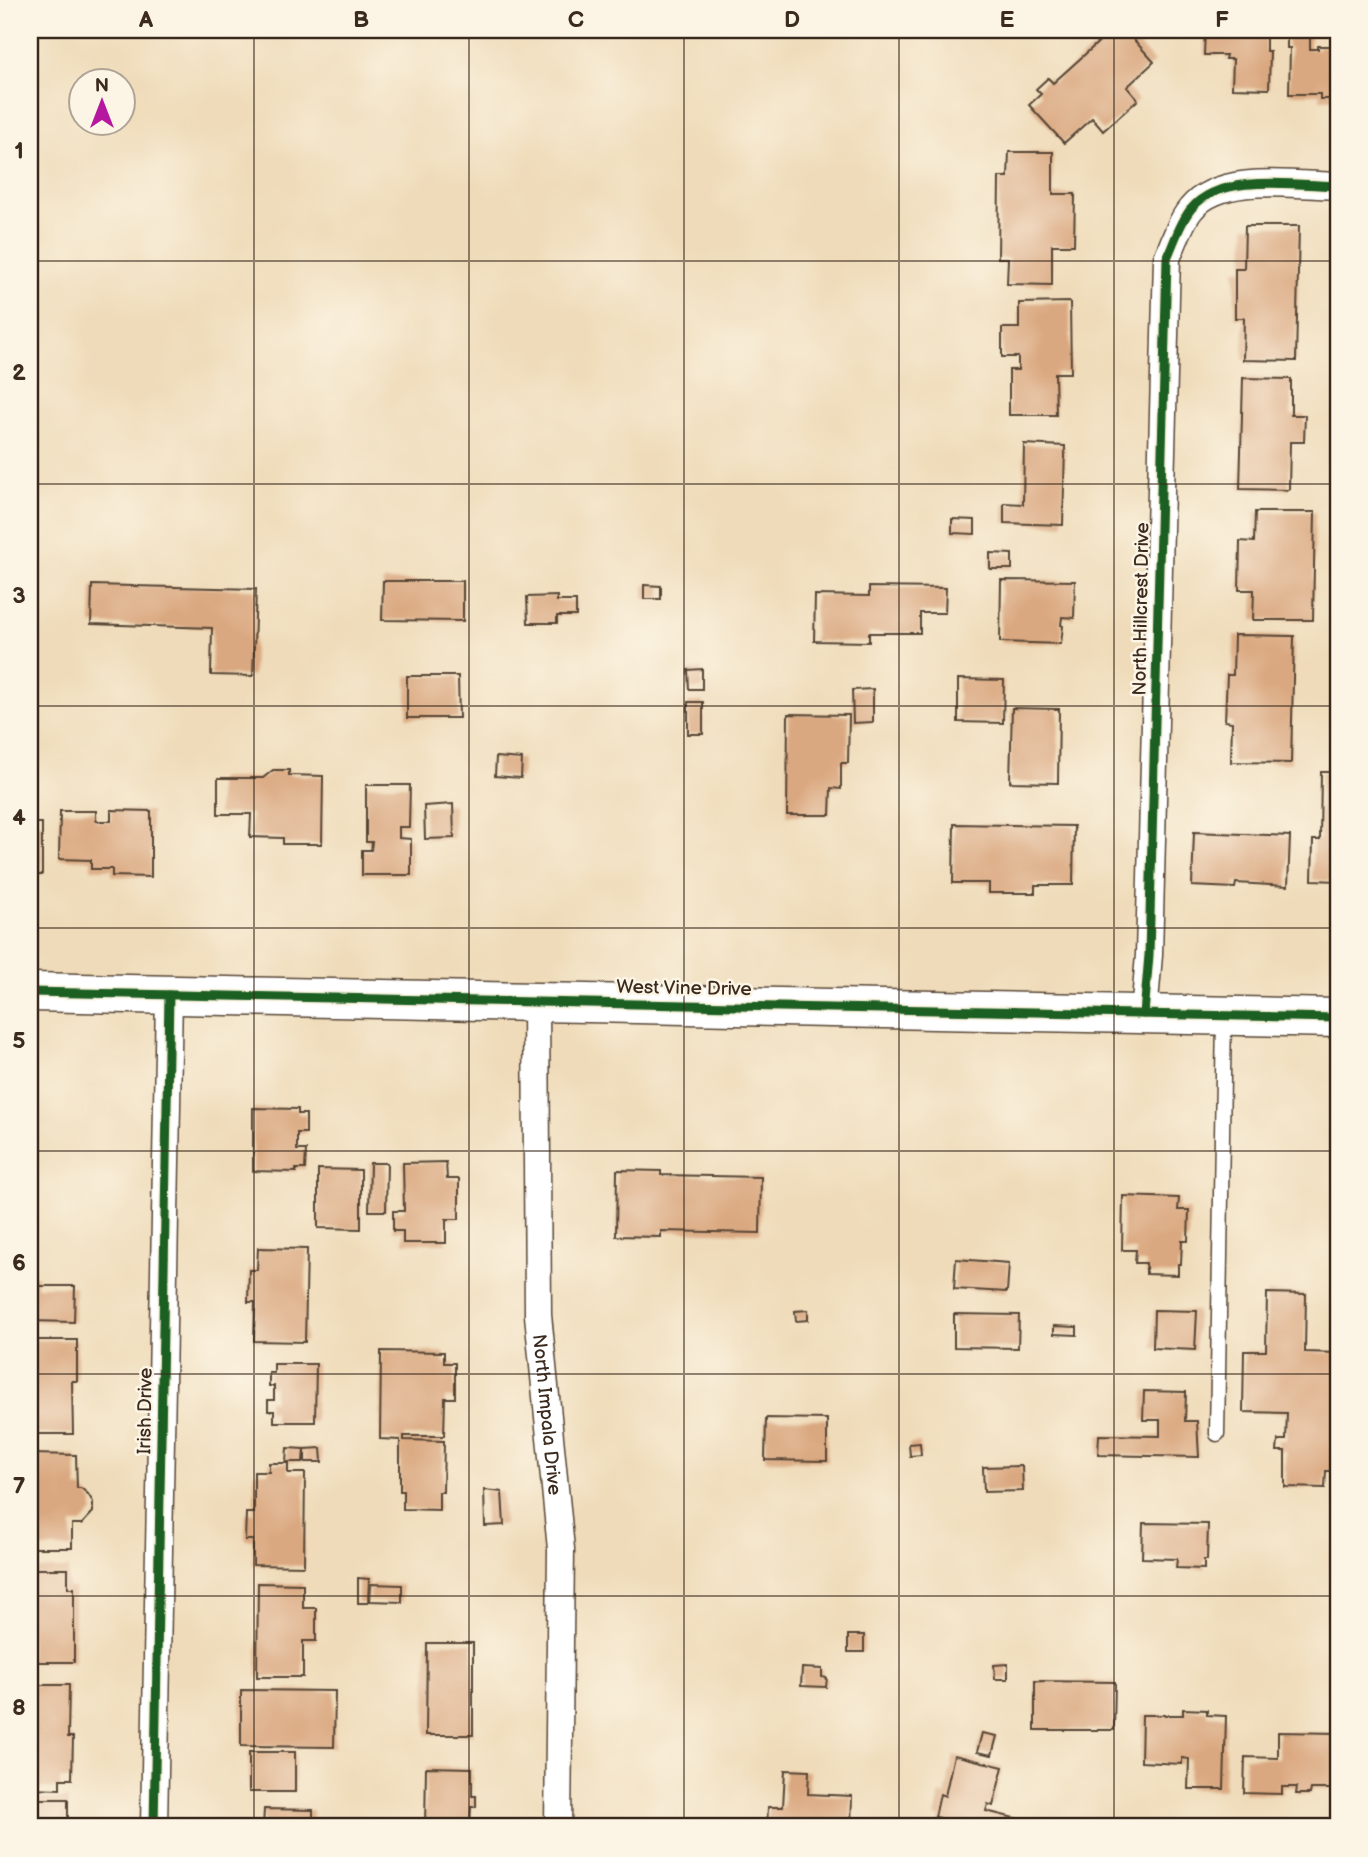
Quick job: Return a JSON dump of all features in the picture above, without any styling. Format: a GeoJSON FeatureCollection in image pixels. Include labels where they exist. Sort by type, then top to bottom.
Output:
{"type":"FeatureCollection","features":[{"type":"Feature","properties":{"kind":"street","name":"North Hillcrest Drive"},"geometry":{"type":"LineString","coordinates":[[1144,1014],[1149,955],[1167,258],[1189,210],[1210,194],[1242,184],[1338,186]]}},
{"type":"Feature","properties":{"kind":"street","name":"West Vine Drive"},"geometry":{"type":"LineString","coordinates":[[30,992],[1338,1017]]}},
{"type":"Feature","properties":{"kind":"street","name":"Irish Drive"},"geometry":{"type":"LineString","coordinates":[[154,1827],[169,995]]}},
{"type":"Feature","properties":{"kind":"street","name":"North Impala Drive"},"geometry":{"type":"LineString","coordinates":[[536,1002],[538,1315],[561,1549],[558,1827]]}},
{"type":"Feature","properties":{"kind":"lane"},"geometry":{"type":"LineString","coordinates":[[1217,1434],[1224,1015]]}},
{"type":"Feature","properties":{"kind":"building"},"geometry":{"type":"Polygon","coordinates":[[[1112,30],[1125,30],[1154,62],[1127,87],[1138,100],[1103,131],[1092,118],[1064,143],[1029,105],[1041,94],[1036,89],[1048,78],[1053,83],[1112,30]]]}},
{"type":"Feature","properties":{"kind":"building"},"geometry":{"type":"Polygon","coordinates":[[[1205,30],[1266,30],[1266,51],[1270,51],[1269,89],[1232,88],[1233,59],[1225,59],[1226,55],[1204,55],[1205,30]]]}},
{"type":"Feature","properties":{"kind":"building"},"geometry":{"type":"Polygon","coordinates":[[[1287,30],[1310,30],[1310,49],[1318,49],[1318,46],[1338,46],[1338,99],[1320,99],[1320,94],[1289,94],[1290,48],[1287,48],[1287,30]]]}},
{"type":"Feature","properties":{"kind":"building"},"geometry":{"type":"Polygon","coordinates":[[[1009,152],[1053,152],[1053,194],[1075,194],[1074,245],[1052,245],[1052,285],[1007,284],[1008,258],[998,258],[999,177],[1008,177],[1009,152]]]}},
{"type":"Feature","properties":{"kind":"building"},"geometry":{"type":"Polygon","coordinates":[[[1245,226],[1299,226],[1296,361],[1243,360],[1244,318],[1235,318],[1235,269],[1244,269],[1245,226]]]}},
{"type":"Feature","properties":{"kind":"building"},"geometry":{"type":"Polygon","coordinates":[[[1070,302],[1071,373],[1055,373],[1056,415],[1009,415],[1009,370],[1018,370],[1018,357],[1002,357],[1002,328],[1019,328],[1019,303],[1070,302]]]}},
{"type":"Feature","properties":{"kind":"building"},"geometry":{"type":"Polygon","coordinates":[[[1243,378],[1291,379],[1291,415],[1305,415],[1304,442],[1290,442],[1289,490],[1240,489],[1243,378]]]}},
{"type":"Feature","properties":{"kind":"building"},"geometry":{"type":"Polygon","coordinates":[[[1024,444],[1065,446],[1063,525],[1004,523],[1004,503],[1023,504],[1024,444]]]}},
{"type":"Feature","properties":{"kind":"building"},"geometry":{"type":"Polygon","coordinates":[[[1255,512],[1315,512],[1313,620],[1253,620],[1254,590],[1239,590],[1240,541],[1254,542],[1255,512]]]}},
{"type":"Feature","properties":{"kind":"building"},"geometry":{"type":"Polygon","coordinates":[[[952,519],[975,520],[975,534],[952,533],[952,519]]]}},
{"type":"Feature","properties":{"kind":"building"},"geometry":{"type":"Polygon","coordinates":[[[990,553],[1012,554],[1012,569],[990,569],[990,553]]]}},
{"type":"Feature","properties":{"kind":"building"},"geometry":{"type":"Polygon","coordinates":[[[1001,580],[1075,581],[1074,618],[1062,617],[1061,644],[1000,642],[1001,580]]]}},
{"type":"Feature","properties":{"kind":"building"},"geometry":{"type":"Polygon","coordinates":[[[383,581],[463,581],[463,621],[382,620],[383,581]]]}},
{"type":"Feature","properties":{"kind":"building"},"geometry":{"type":"Polygon","coordinates":[[[92,585],[256,589],[253,676],[211,675],[212,628],[91,624],[92,585]]]}},
{"type":"Feature","properties":{"kind":"building"},"geometry":{"type":"Polygon","coordinates":[[[644,585],[661,586],[661,599],[644,599],[644,585]]]}},
{"type":"Feature","properties":{"kind":"building"},"geometry":{"type":"Polygon","coordinates":[[[869,587],[946,588],[945,613],[920,613],[920,633],[869,633],[869,642],[814,641],[815,595],[869,596],[869,587]]]}},
{"type":"Feature","properties":{"kind":"building"},"geometry":{"type":"Polygon","coordinates":[[[557,596],[557,601],[576,601],[576,616],[557,616],[557,623],[528,623],[527,597],[557,596]]]}},
{"type":"Feature","properties":{"kind":"building"},"geometry":{"type":"Polygon","coordinates":[[[1234,635],[1294,636],[1291,763],[1231,762],[1232,722],[1225,721],[1227,675],[1233,675],[1234,635]]]}},
{"type":"Feature","properties":{"kind":"building"},"geometry":{"type":"Polygon","coordinates":[[[702,669],[702,689],[689,689],[688,670],[702,669]]]}},
{"type":"Feature","properties":{"kind":"building"},"geometry":{"type":"Polygon","coordinates":[[[407,676],[458,676],[459,718],[407,718],[407,676]]]}},
{"type":"Feature","properties":{"kind":"building"},"geometry":{"type":"Polygon","coordinates":[[[958,679],[1004,680],[1003,723],[958,722],[958,679]]]}},
{"type":"Feature","properties":{"kind":"building"},"geometry":{"type":"Polygon","coordinates":[[[873,689],[873,722],[853,723],[852,690],[873,689]]]}},
{"type":"Feature","properties":{"kind":"building"},"geometry":{"type":"Polygon","coordinates":[[[688,702],[703,702],[703,734],[688,734],[688,702]]]}},
{"type":"Feature","properties":{"kind":"building"},"geometry":{"type":"Polygon","coordinates":[[[1012,708],[1059,709],[1058,783],[1010,782],[1012,708]]]}},
{"type":"Feature","properties":{"kind":"building"},"geometry":{"type":"Polygon","coordinates":[[[788,714],[849,715],[848,763],[841,763],[841,789],[831,788],[830,815],[787,815],[788,714]]]}},
{"type":"Feature","properties":{"kind":"building"},"geometry":{"type":"Polygon","coordinates":[[[496,757],[522,759],[521,778],[495,776],[496,757]]]}},
{"type":"Feature","properties":{"kind":"building"},"geometry":{"type":"Polygon","coordinates":[[[273,770],[289,770],[289,775],[323,776],[322,844],[283,844],[283,838],[250,837],[251,814],[218,814],[218,778],[263,778],[273,770]]]}},
{"type":"Feature","properties":{"kind":"building"},"geometry":{"type":"Polygon","coordinates":[[[1321,772],[1338,772],[1338,881],[1312,880],[1313,840],[1320,840],[1321,772]]]}},
{"type":"Feature","properties":{"kind":"building"},"geometry":{"type":"Polygon","coordinates":[[[366,785],[410,785],[409,827],[399,827],[399,838],[411,839],[411,875],[362,875],[362,850],[371,850],[372,842],[366,842],[366,785]]]}},
{"type":"Feature","properties":{"kind":"building"},"geometry":{"type":"Polygon","coordinates":[[[453,804],[454,838],[425,839],[424,806],[453,804]]]}},
{"type":"Feature","properties":{"kind":"building"},"geometry":{"type":"Polygon","coordinates":[[[111,810],[151,811],[151,877],[112,876],[112,869],[91,869],[91,860],[59,859],[60,811],[96,811],[96,821],[111,821],[111,810]]]}},
{"type":"Feature","properties":{"kind":"building"},"geometry":{"type":"Polygon","coordinates":[[[30,823],[42,823],[42,875],[30,875],[30,823]]]}},
{"type":"Feature","properties":{"kind":"building"},"geometry":{"type":"Polygon","coordinates":[[[954,824],[1074,826],[1073,885],[1035,885],[1035,893],[989,893],[989,883],[953,883],[954,824]]]}},
{"type":"Feature","properties":{"kind":"building"},"geometry":{"type":"Polygon","coordinates":[[[1194,832],[1290,836],[1288,886],[1236,883],[1235,888],[1192,886],[1194,832]]]}},
{"type":"Feature","properties":{"kind":"building"},"geometry":{"type":"Polygon","coordinates":[[[253,1108],[298,1109],[298,1114],[306,1114],[306,1133],[297,1133],[297,1150],[306,1150],[305,1169],[296,1169],[296,1172],[253,1171],[253,1108]]]}},
{"type":"Feature","properties":{"kind":"building"},"geometry":{"type":"Polygon","coordinates":[[[446,1162],[447,1179],[459,1179],[459,1219],[446,1219],[446,1243],[403,1243],[403,1231],[393,1231],[393,1211],[404,1211],[403,1163],[446,1162]]]}},
{"type":"Feature","properties":{"kind":"building"},"geometry":{"type":"Polygon","coordinates":[[[370,1163],[387,1163],[386,1211],[369,1211],[370,1163]]]}},
{"type":"Feature","properties":{"kind":"building"},"geometry":{"type":"Polygon","coordinates":[[[318,1169],[361,1170],[361,1229],[318,1228],[318,1169]]]}},
{"type":"Feature","properties":{"kind":"building"},"geometry":{"type":"Polygon","coordinates":[[[617,1170],[661,1171],[661,1175],[761,1177],[760,1233],[661,1231],[661,1237],[616,1236],[617,1170]]]}},
{"type":"Feature","properties":{"kind":"building"},"geometry":{"type":"Polygon","coordinates":[[[1123,1196],[1179,1198],[1178,1210],[1189,1210],[1188,1241],[1182,1241],[1178,1275],[1146,1274],[1146,1263],[1135,1263],[1136,1250],[1122,1250],[1123,1196]]]}},
{"type":"Feature","properties":{"kind":"building"},"geometry":{"type":"Polygon","coordinates":[[[258,1248],[307,1249],[305,1342],[254,1341],[255,1302],[248,1302],[249,1270],[257,1270],[258,1248]]]}},
{"type":"Feature","properties":{"kind":"building"},"geometry":{"type":"Polygon","coordinates":[[[956,1259],[1009,1263],[1007,1292],[954,1289],[956,1259]]]}},
{"type":"Feature","properties":{"kind":"building"},"geometry":{"type":"Polygon","coordinates":[[[30,1276],[37,1276],[37,1286],[75,1286],[74,1322],[30,1321],[30,1276]]]}},
{"type":"Feature","properties":{"kind":"building"},"geometry":{"type":"Polygon","coordinates":[[[1267,1293],[1306,1294],[1305,1352],[1338,1353],[1338,1471],[1326,1471],[1325,1488],[1285,1487],[1285,1451],[1277,1451],[1278,1440],[1286,1440],[1287,1413],[1243,1412],[1244,1351],[1266,1351],[1267,1293]]]}},
{"type":"Feature","properties":{"kind":"building"},"geometry":{"type":"Polygon","coordinates":[[[808,1310],[808,1320],[796,1321],[795,1311],[808,1310]]]}},
{"type":"Feature","properties":{"kind":"building"},"geometry":{"type":"Polygon","coordinates":[[[1154,1310],[1197,1311],[1195,1350],[1153,1348],[1154,1310]]]}},
{"type":"Feature","properties":{"kind":"building"},"geometry":{"type":"Polygon","coordinates":[[[954,1314],[1019,1315],[1018,1348],[954,1347],[954,1314]]]}},
{"type":"Feature","properties":{"kind":"building"},"geometry":{"type":"Polygon","coordinates":[[[1054,1326],[1077,1327],[1077,1335],[1054,1334],[1054,1326]]]}},
{"type":"Feature","properties":{"kind":"building"},"geometry":{"type":"Polygon","coordinates":[[[32,1340],[77,1340],[77,1381],[72,1381],[73,1434],[30,1434],[32,1340]]]}},
{"type":"Feature","properties":{"kind":"building"},"geometry":{"type":"Polygon","coordinates":[[[381,1351],[444,1352],[444,1363],[455,1363],[455,1398],[445,1398],[444,1436],[404,1436],[404,1440],[444,1441],[443,1492],[439,1492],[439,1510],[403,1509],[403,1491],[400,1491],[400,1440],[380,1439],[381,1351]]]}},
{"type":"Feature","properties":{"kind":"building"},"geometry":{"type":"Polygon","coordinates":[[[274,1364],[316,1364],[315,1422],[274,1422],[274,1411],[268,1411],[268,1400],[274,1400],[274,1386],[269,1386],[269,1373],[274,1373],[274,1364]]]}},
{"type":"Feature","properties":{"kind":"building"},"geometry":{"type":"Polygon","coordinates":[[[1144,1391],[1186,1392],[1185,1421],[1197,1421],[1199,1457],[1098,1455],[1099,1435],[1160,1436],[1160,1420],[1143,1420],[1144,1391]]]}},
{"type":"Feature","properties":{"kind":"building"},"geometry":{"type":"Polygon","coordinates":[[[766,1418],[827,1419],[827,1461],[765,1460],[766,1418]]]}},
{"type":"Feature","properties":{"kind":"building"},"geometry":{"type":"Polygon","coordinates":[[[920,1443],[921,1455],[910,1456],[909,1444],[920,1443]]]}},
{"type":"Feature","properties":{"kind":"building"},"geometry":{"type":"Polygon","coordinates":[[[287,1448],[304,1449],[303,1462],[286,1462],[287,1448]]]}},
{"type":"Feature","properties":{"kind":"building"},"geometry":{"type":"Polygon","coordinates":[[[321,1448],[322,1462],[305,1462],[305,1449],[321,1448]]]}},
{"type":"Feature","properties":{"kind":"building"},"geometry":{"type":"Polygon","coordinates":[[[30,1454],[76,1455],[77,1488],[88,1494],[93,1502],[93,1512],[82,1524],[72,1524],[72,1548],[30,1548],[30,1454]]]}},
{"type":"Feature","properties":{"kind":"building"},"geometry":{"type":"Polygon","coordinates":[[[269,1463],[288,1463],[288,1473],[305,1473],[304,1566],[253,1565],[253,1540],[245,1540],[246,1513],[254,1513],[254,1472],[269,1472],[269,1463]]]}},
{"type":"Feature","properties":{"kind":"building"},"geometry":{"type":"Polygon","coordinates":[[[1022,1466],[1023,1491],[984,1492],[983,1467],[1022,1466]]]}},
{"type":"Feature","properties":{"kind":"building"},"geometry":{"type":"Polygon","coordinates":[[[484,1490],[502,1492],[504,1525],[485,1526],[484,1490]]]}},
{"type":"Feature","properties":{"kind":"building"},"geometry":{"type":"Polygon","coordinates":[[[1143,1523],[1208,1524],[1207,1560],[1204,1560],[1204,1569],[1176,1568],[1177,1559],[1142,1558],[1143,1523]]]}},
{"type":"Feature","properties":{"kind":"building"},"geometry":{"type":"Polygon","coordinates":[[[30,1569],[68,1569],[68,1588],[74,1588],[74,1662],[30,1662],[30,1569]]]}},
{"type":"Feature","properties":{"kind":"building"},"geometry":{"type":"Polygon","coordinates":[[[358,1578],[369,1579],[368,1603],[358,1603],[358,1578]]]}},
{"type":"Feature","properties":{"kind":"building"},"geometry":{"type":"Polygon","coordinates":[[[258,1583],[303,1584],[303,1608],[316,1608],[316,1641],[303,1641],[303,1677],[257,1677],[258,1583]]]}},
{"type":"Feature","properties":{"kind":"building"},"geometry":{"type":"Polygon","coordinates":[[[371,1584],[402,1585],[402,1602],[370,1601],[371,1584]]]}},
{"type":"Feature","properties":{"kind":"building"},"geometry":{"type":"Polygon","coordinates":[[[848,1635],[864,1635],[864,1652],[848,1652],[848,1635]]]}},
{"type":"Feature","properties":{"kind":"building"},"geometry":{"type":"Polygon","coordinates":[[[427,1643],[473,1643],[473,1735],[426,1735],[427,1643]]]}},
{"type":"Feature","properties":{"kind":"building"},"geometry":{"type":"Polygon","coordinates":[[[1008,1664],[1008,1679],[995,1679],[994,1665],[1008,1664]]]}},
{"type":"Feature","properties":{"kind":"building"},"geometry":{"type":"Polygon","coordinates":[[[802,1668],[822,1669],[822,1677],[827,1678],[826,1687],[801,1686],[802,1668]]]}},
{"type":"Feature","properties":{"kind":"building"},"geometry":{"type":"Polygon","coordinates":[[[1035,1681],[1115,1682],[1114,1730],[1035,1730],[1035,1681]]]}},
{"type":"Feature","properties":{"kind":"building"},"geometry":{"type":"Polygon","coordinates":[[[30,1685],[69,1685],[68,1737],[73,1737],[72,1779],[60,1779],[60,1789],[30,1788],[30,1685]]]}},
{"type":"Feature","properties":{"kind":"building"},"geometry":{"type":"Polygon","coordinates":[[[241,1690],[335,1691],[334,1747],[241,1746],[241,1690]]]}},
{"type":"Feature","properties":{"kind":"building"},"geometry":{"type":"Polygon","coordinates":[[[1183,1709],[1207,1710],[1207,1715],[1226,1716],[1224,1789],[1188,1789],[1189,1759],[1182,1758],[1182,1764],[1141,1762],[1142,1715],[1183,1715],[1183,1709]]]}},
{"type":"Feature","properties":{"kind":"building"},"geometry":{"type":"Polygon","coordinates":[[[1278,1732],[1338,1733],[1338,1789],[1311,1789],[1310,1794],[1296,1794],[1297,1787],[1282,1787],[1282,1794],[1244,1793],[1245,1757],[1278,1758],[1278,1732]]]}},
{"type":"Feature","properties":{"kind":"building"},"geometry":{"type":"Polygon","coordinates":[[[982,1733],[997,1736],[992,1755],[977,1752],[982,1733]]]}},
{"type":"Feature","properties":{"kind":"building"},"geometry":{"type":"Polygon","coordinates":[[[249,1752],[295,1752],[295,1792],[249,1792],[249,1752]]]}},
{"type":"Feature","properties":{"kind":"building"},"geometry":{"type":"Polygon","coordinates":[[[954,1755],[1003,1767],[993,1806],[988,1804],[986,1811],[1018,1819],[1016,1827],[938,1827],[940,1818],[935,1817],[940,1794],[945,1796],[954,1755]]]}},
{"type":"Feature","properties":{"kind":"building"},"geometry":{"type":"Polygon","coordinates":[[[426,1767],[472,1768],[472,1796],[476,1796],[476,1807],[471,1807],[470,1827],[425,1827],[426,1767]]]}},
{"type":"Feature","properties":{"kind":"building"},"geometry":{"type":"Polygon","coordinates":[[[785,1770],[809,1771],[808,1794],[852,1796],[851,1827],[767,1827],[768,1807],[783,1807],[785,1770]]]}},
{"type":"Feature","properties":{"kind":"building"},"geometry":{"type":"Polygon","coordinates":[[[30,1799],[68,1799],[68,1822],[78,1822],[78,1827],[30,1827],[30,1799]]]}},
{"type":"Feature","properties":{"kind":"building"},"geometry":{"type":"Polygon","coordinates":[[[264,1809],[313,1810],[313,1827],[263,1827],[264,1809]]]}},
{"type":"Feature","properties":{"kind":"cycle path"},"geometry":{"type":"LineString","coordinates":[[1144,1014],[1149,955],[1167,258],[1187,214],[1204,197],[1220,190],[1260,183],[1338,186]]}},
{"type":"Feature","properties":{"kind":"cycle path"},"geometry":{"type":"LineString","coordinates":[[30,992],[1338,1018]]}},
{"type":"Feature","properties":{"kind":"cycle path"},"geometry":{"type":"LineString","coordinates":[[154,1827],[169,995]]}}]}
